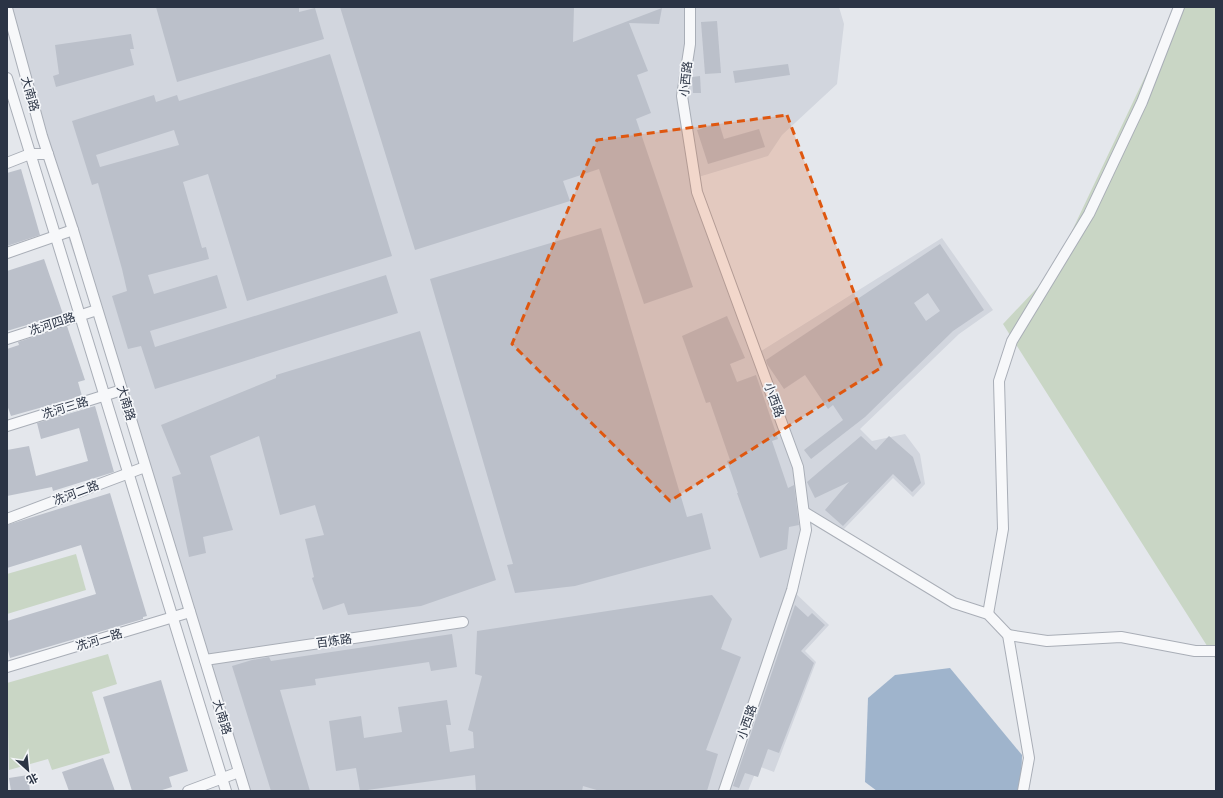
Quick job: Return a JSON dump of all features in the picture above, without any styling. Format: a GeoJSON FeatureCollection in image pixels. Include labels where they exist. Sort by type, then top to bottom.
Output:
{"type":"FeatureCollection","features":[{"type":"Feature","properties":{"kind":"street","name":"小西路"},"geometry":{"type":"LineString","coordinates":[[690,7],[690,44],[682,96],[697,192],[798,467],[806,530],[792,590],[724,791]]}},
{"type":"Feature","properties":{"kind":"street"},"geometry":{"type":"LineString","coordinates":[[988,614],[1004,529],[999,381],[1012,340],[1089,214],[1142,102],[1179,7]]}},
{"type":"Feature","properties":{"kind":"street","name":"大南路"},"geometry":{"type":"LineString","coordinates":[[7,8],[48,154],[73,230],[191,616],[190,612]]}},
{"type":"Feature","properties":{"kind":"street","name":"大南路"},"geometry":{"type":"LineString","coordinates":[[7,78],[226,791]]}},
{"type":"Feature","properties":{"kind":"street"},"geometry":{"type":"LineString","coordinates":[[7,163],[30,154],[48,154]]}},
{"type":"Feature","properties":{"kind":"street"},"geometry":{"type":"LineString","coordinates":[[7,253],[73,230]]}},
{"type":"Feature","properties":{"kind":"street","name":"冼河四路"},"geometry":{"type":"LineString","coordinates":[[7,339],[97,310]]}},
{"type":"Feature","properties":{"kind":"street","name":"冼河三路"},"geometry":{"type":"LineString","coordinates":[[7,426],[122,390]]}},
{"type":"Feature","properties":{"kind":"street","name":"冼河二路"},"geometry":{"type":"LineString","coordinates":[[7,519],[145,467]]}},
{"type":"Feature","properties":{"kind":"street"},"geometry":{"type":"LineString","coordinates":[[804,512],[954,603],[988,614],[1008,635],[1029,758],[1023,791]]}},
{"type":"Feature","properties":{"kind":"street","name":"大南路"},"geometry":{"type":"LineString","coordinates":[[190,612],[245,791]]}},
{"type":"Feature","properties":{"kind":"street","name":"冼河一路"},"geometry":{"type":"LineString","coordinates":[[7,667],[190,612]]}},
{"type":"Feature","properties":{"kind":"street","name":"百炼路"},"geometry":{"type":"LineString","coordinates":[[205,660],[463,622]]}},
{"type":"Feature","properties":{"kind":"street"},"geometry":{"type":"LineString","coordinates":[[1008,635],[1047,641],[1121,637],[1195,651],[1216,651]]}},
{"type":"Feature","properties":{"kind":"street"},"geometry":{"type":"LineString","coordinates":[[188,791],[239,772]]}},
{"type":"Feature","properties":{"kind":"highlighted area"},"geometry":{"type":"Polygon","coordinates":[[[787,115],[882,367],[670,501],[512,344],[597,140],[787,115]]]}},
{"type":"Feature","properties":{"kind":"shaded area"},"geometry":{"type":"Polygon","coordinates":[[[7,7],[839,7],[844,24],[837,84],[782,135],[768,156],[695,178],[758,353],[942,238],[993,310],[959,334],[860,429],[872,441],[905,434],[920,454],[925,484],[913,497],[893,478],[843,530],[823,517],[811,513],[792,590],[829,625],[805,651],[816,662],[774,772],[758,766],[748,791],[245,791],[129,412],[69,240],[47,147],[7,7]]]}},
{"type":"Feature","properties":{"kind":"green space"},"geometry":{"type":"Polygon","coordinates":[[[1178,7],[1216,7],[1216,660],[1003,324],[1053,271],[1178,7]]]}},
{"type":"Feature","properties":{"kind":"green space"},"geometry":{"type":"Polygon","coordinates":[[[76,554],[86,590],[7,614],[7,574],[76,554]]]}},
{"type":"Feature","properties":{"kind":"green space"},"geometry":{"type":"Polygon","coordinates":[[[108,654],[117,684],[92,692],[110,753],[52,770],[48,759],[9,770],[7,683],[108,654]]]}},
{"type":"Feature","properties":{"kind":"water"},"geometry":{"type":"Polygon","coordinates":[[[950,668],[1022,755],[1021,791],[877,791],[865,782],[868,698],[895,675],[950,668]]]}},
{"type":"Feature","properties":{"kind":"building"},"geometry":{"type":"Polygon","coordinates":[[[156,7],[299,7],[299,12],[315,8],[324,39],[177,82],[156,7]]]}},
{"type":"Feature","properties":{"kind":"building"},"geometry":{"type":"Polygon","coordinates":[[[340,7],[574,7],[573,42],[662,8],[659,24],[629,23],[648,71],[637,75],[651,113],[636,119],[693,287],[644,304],[599,169],[563,181],[570,201],[415,250],[340,7]]]}},
{"type":"Feature","properties":{"kind":"building"},"geometry":{"type":"Polygon","coordinates":[[[717,21],[721,73],[705,74],[701,22],[717,21]]]}},
{"type":"Feature","properties":{"kind":"building"},"geometry":{"type":"Polygon","coordinates":[[[131,34],[134,49],[130,49],[134,65],[56,87],[53,76],[59,74],[55,45],[131,34]]]}},
{"type":"Feature","properties":{"kind":"building"},"geometry":{"type":"Polygon","coordinates":[[[330,54],[392,256],[247,301],[208,174],[183,182],[202,248],[206,247],[209,259],[148,275],[154,294],[217,275],[227,308],[150,331],[155,347],[386,275],[398,313],[155,389],[141,346],[128,349],[112,296],[127,291],[122,269],[98,183],[92,185],[72,121],[154,95],[156,102],[177,95],[179,101],[330,54]],[[174,130],[96,155],[100,167],[179,145],[174,130]]]}},
{"type":"Feature","properties":{"kind":"building"},"geometry":{"type":"Polygon","coordinates":[[[788,64],[790,75],[735,83],[733,71],[788,64]]]}},
{"type":"Feature","properties":{"kind":"building"},"geometry":{"type":"Polygon","coordinates":[[[700,76],[701,93],[693,93],[692,77],[700,76]]]}},
{"type":"Feature","properties":{"kind":"building"},"geometry":{"type":"Polygon","coordinates":[[[719,123],[724,139],[759,129],[765,147],[708,164],[697,130],[719,123]]]}},
{"type":"Feature","properties":{"kind":"building"},"geometry":{"type":"Polygon","coordinates":[[[21,169],[40,235],[7,246],[7,173],[21,169]]]}},
{"type":"Feature","properties":{"kind":"building"},"geometry":{"type":"Polygon","coordinates":[[[601,228],[687,517],[702,513],[711,549],[575,586],[515,593],[507,565],[513,564],[430,279],[601,228]]]}},
{"type":"Feature","properties":{"kind":"building"},"geometry":{"type":"Polygon","coordinates":[[[940,244],[984,310],[953,331],[865,417],[811,459],[804,450],[843,420],[833,405],[828,409],[805,375],[784,389],[767,364],[766,360],[940,244]],[[928,293],[914,303],[926,321],[940,311],[928,293]]]}},
{"type":"Feature","properties":{"kind":"building"},"geometry":{"type":"Polygon","coordinates":[[[44,259],[63,314],[7,331],[7,271],[44,259]]]}},
{"type":"Feature","properties":{"kind":"building"},"geometry":{"type":"Polygon","coordinates":[[[727,316],[745,358],[730,364],[737,382],[756,375],[778,439],[772,441],[788,488],[794,485],[799,525],[789,527],[787,549],[760,558],[737,493],[727,461],[730,460],[710,402],[706,403],[682,336],[727,316]]]}},
{"type":"Feature","properties":{"kind":"building"},"geometry":{"type":"Polygon","coordinates":[[[67,326],[85,380],[78,382],[82,396],[11,416],[7,405],[7,349],[19,345],[18,342],[67,326]]]}},
{"type":"Feature","properties":{"kind":"building"},"geometry":{"type":"Polygon","coordinates":[[[420,331],[496,580],[421,606],[348,615],[344,603],[323,610],[312,578],[314,577],[305,539],[324,535],[315,505],[280,515],[259,436],[210,456],[233,530],[203,537],[206,553],[189,557],[172,477],[181,474],[161,425],[276,378],[276,375],[420,331]]]}},
{"type":"Feature","properties":{"kind":"building"},"geometry":{"type":"Polygon","coordinates":[[[95,406],[114,472],[53,491],[52,487],[7,496],[7,450],[29,446],[36,476],[88,461],[79,428],[41,439],[37,423],[95,406]]]}},
{"type":"Feature","properties":{"kind":"building"},"geometry":{"type":"Polygon","coordinates":[[[861,436],[876,450],[889,436],[913,457],[921,483],[912,492],[893,474],[843,526],[825,510],[849,482],[815,498],[807,482],[861,436]]]}},
{"type":"Feature","properties":{"kind":"building"},"geometry":{"type":"Polygon","coordinates":[[[110,493],[147,616],[143,617],[143,619],[10,658],[7,647],[7,621],[96,594],[81,545],[7,568],[7,525],[110,493]]]}},
{"type":"Feature","properties":{"kind":"building"},"geometry":{"type":"Polygon","coordinates":[[[712,595],[732,619],[721,649],[741,657],[706,750],[718,754],[707,791],[600,791],[583,786],[582,791],[476,791],[475,775],[360,791],[356,768],[336,771],[329,721],[361,716],[364,738],[402,732],[398,707],[447,700],[451,725],[446,725],[450,752],[474,748],[473,732],[468,730],[482,676],[475,674],[477,631],[712,595]]]}},
{"type":"Feature","properties":{"kind":"building"},"geometry":{"type":"Polygon","coordinates":[[[795,605],[808,617],[812,613],[825,625],[801,651],[814,663],[779,753],[768,749],[758,777],[745,773],[739,788],[733,786],[795,605]]]}},
{"type":"Feature","properties":{"kind":"building"},"geometry":{"type":"Polygon","coordinates":[[[452,634],[457,667],[431,671],[429,662],[315,679],[316,685],[280,690],[310,791],[271,791],[232,666],[269,657],[271,661],[452,634]]]}},
{"type":"Feature","properties":{"kind":"building"},"geometry":{"type":"Polygon","coordinates":[[[161,680],[188,771],[169,777],[172,787],[159,791],[132,791],[103,697],[161,680]]]}},
{"type":"Feature","properties":{"kind":"building"},"geometry":{"type":"Polygon","coordinates":[[[103,758],[115,791],[69,791],[62,772],[103,758]]]}},
{"type":"Feature","properties":{"kind":"building"},"geometry":{"type":"Polygon","coordinates":[[[28,775],[30,791],[11,791],[9,778],[28,775]]]}}]}
